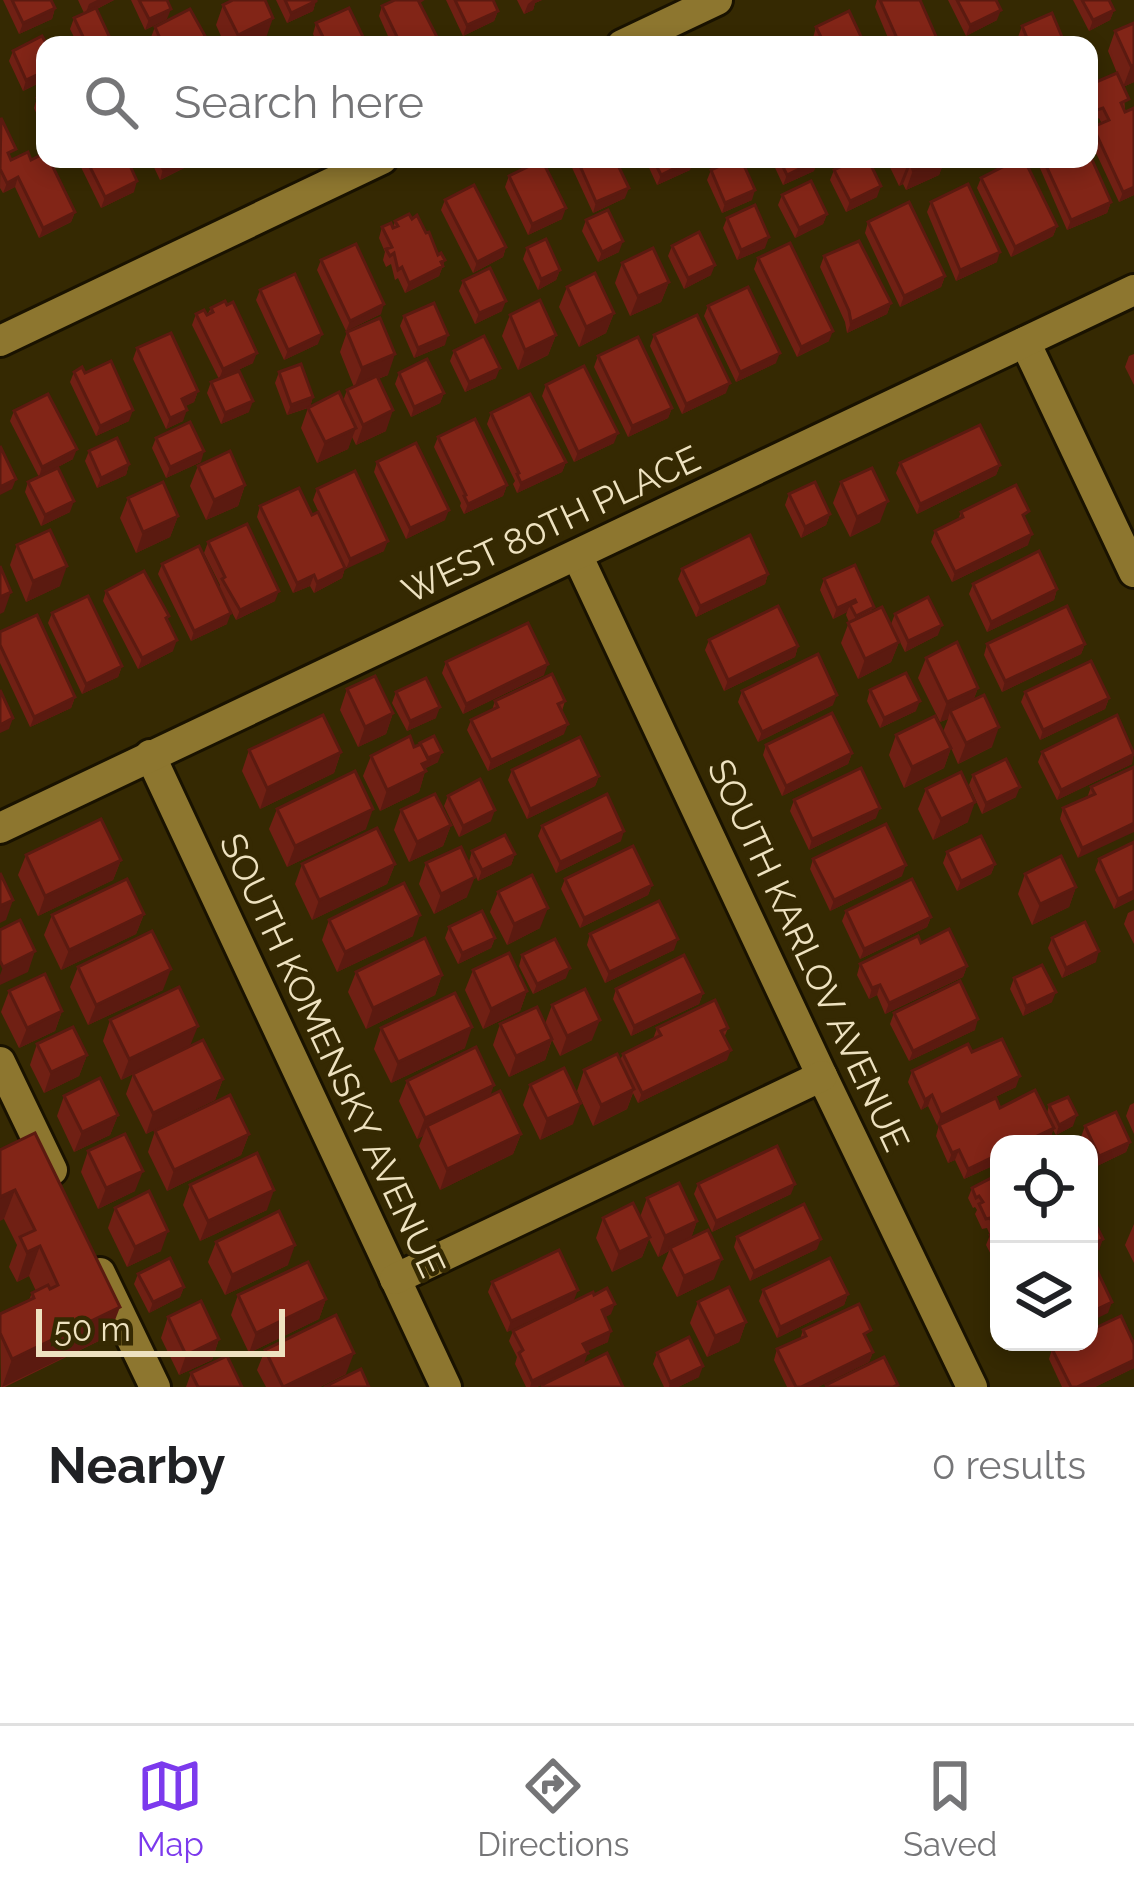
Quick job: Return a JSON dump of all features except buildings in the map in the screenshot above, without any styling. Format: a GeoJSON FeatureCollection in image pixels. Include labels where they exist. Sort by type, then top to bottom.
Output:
{"type":"FeatureCollection","features":[{"type":"Feature","properties":{"kind":"street"},"geometry":{"type":"LineString","coordinates":[[641,36],[717,0]]}},
{"type":"Feature","properties":{"kind":"street"},"geometry":{"type":"LineString","coordinates":[[0,340],[363,168]]}},
{"type":"Feature","properties":{"kind":"street","name":"WEST 80TH PLACE"},"geometry":{"type":"LineString","coordinates":[[0,828],[1134,290]]}},
{"type":"Feature","properties":{"kind":"street"},"geometry":{"type":"LineString","coordinates":[[1025,342],[1134,572]]}},
{"type":"Feature","properties":{"kind":"street","name":"SOUTH KARLOV AVENUE"},"geometry":{"type":"LineString","coordinates":[[577,554],[972,1387]]}},
{"type":"Feature","properties":{"kind":"street","name":"SOUTH KOMENSKY AVENUE"},"geometry":{"type":"LineString","coordinates":[[150,755],[446,1387]]}},
{"type":"Feature","properties":{"kind":"street"},"geometry":{"type":"LineString","coordinates":[[0,1062],[10,1107],[67,1204]]}},
{"type":"Feature","properties":{"kind":"street"},"geometry":{"type":"LineString","coordinates":[[395,1279],[821,1076]]}},
{"type":"Feature","properties":{"kind":"street"},"geometry":{"type":"LineString","coordinates":[[86,1244],[153,1386]]}}]}
